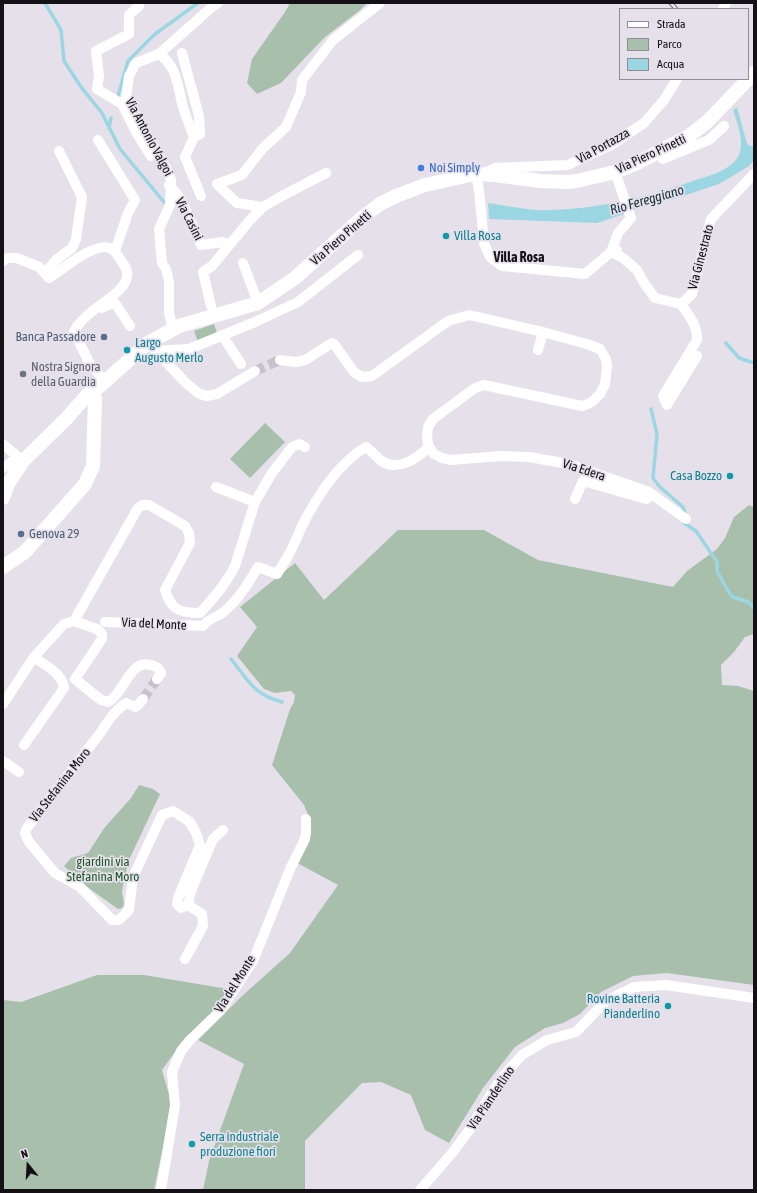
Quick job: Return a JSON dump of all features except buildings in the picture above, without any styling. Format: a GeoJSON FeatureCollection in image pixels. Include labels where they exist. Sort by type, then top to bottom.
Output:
{"type":"FeatureCollection","features":[{"type":"Feature","properties":{"kind":"street","name":"Via Casini"},"geometry":{"type":"LineString","coordinates":[[139,3],[139,6],[129,15],[129,34],[96,51],[98,76],[97,87],[99,91],[122,104],[136,132],[169,185],[181,199],[201,245],[223,242],[229,245]]}},
{"type":"Feature","properties":{"kind":"street","name":"Via Antonio Valgoi"},"geometry":{"type":"LineString","coordinates":[[173,329],[169,313],[169,282],[166,269],[162,263],[159,229],[170,205],[171,180],[166,168],[126,98],[129,76],[136,63],[159,54],[218,3]]}},
{"type":"Feature","properties":{"kind":"street"},"geometry":{"type":"LineString","coordinates":[[263,207],[237,203],[217,184],[242,175],[263,148],[286,127],[301,92],[302,80],[333,40],[380,3]]}},
{"type":"Feature","properties":{"kind":"street","name":"Via Antonio Valgoi"},"geometry":{"type":"LineString","coordinates":[[182,53],[199,116],[200,134],[194,137],[185,157],[201,196]]}},
{"type":"Feature","properties":{"kind":"street"},"geometry":{"type":"LineString","coordinates":[[159,54],[168,60],[175,74],[183,107],[194,137]]}},
{"type":"Feature","properties":{"kind":"street","name":"Via Portazza"},"geometry":{"type":"LineString","coordinates":[[480,174],[495,168],[568,165],[611,145],[644,123],[664,100],[676,80]]}},
{"type":"Feature","properties":{"kind":"street","name":"Via Piero Pinetti"},"geometry":{"type":"LineString","coordinates":[[212,311],[258,303],[295,278],[364,216],[380,204],[396,196],[425,185],[448,179],[480,174],[541,181],[567,182],[601,175],[628,166],[689,136],[708,121],[747,80]]}},
{"type":"Feature","properties":{"kind":"street","name":"Via Piero Pinetti"},"geometry":{"type":"LineString","coordinates":[[663,159],[709,140],[724,126]]}},
{"type":"Feature","properties":{"kind":"street"},"geometry":{"type":"LineString","coordinates":[[98,140],[135,200],[128,212],[115,251]]}},
{"type":"Feature","properties":{"kind":"street"},"geometry":{"type":"LineString","coordinates":[[45,273],[56,260],[72,248],[76,238],[82,196],[60,151]]}},
{"type":"Feature","properties":{"kind":"street"},"geometry":{"type":"LineString","coordinates":[[3,468],[21,459],[67,418],[87,395],[152,347],[173,329],[212,311],[203,272],[212,266],[250,220],[263,207],[326,172]]}},
{"type":"Feature","properties":{"kind":"street"},"geometry":{"type":"LineString","coordinates":[[480,174],[479,190],[484,243],[490,257],[502,266],[585,274],[615,250],[618,233],[631,218],[616,175]]}},
{"type":"Feature","properties":{"kind":"street","name":"Via Ginestrato"},"geometry":{"type":"LineString","coordinates":[[681,304],[692,294],[711,219],[754,174]]}},
{"type":"Feature","properties":{"kind":"street"},"geometry":{"type":"LineString","coordinates":[[62,248],[68,239],[73,226],[78,224]]}},
{"type":"Feature","properties":{"kind":"street"},"geometry":{"type":"LineString","coordinates":[[3,261],[8,258],[16,258],[39,267],[49,278],[90,251],[102,247],[115,251],[126,268],[128,275],[127,280],[120,289],[87,315],[75,328],[74,332],[74,335],[89,362],[105,382]]}},
{"type":"Feature","properties":{"kind":"street"},"geometry":{"type":"LineString","coordinates":[[615,250],[638,270],[644,283],[655,298],[681,304],[691,318],[697,333],[697,340],[663,396],[668,405],[697,356]]}},
{"type":"Feature","properties":{"kind":"street","name":"Via Piero Pinetti"},"geometry":{"type":"LineString","coordinates":[[222,335],[255,322],[298,302],[358,254]]}},
{"type":"Feature","properties":{"kind":"street"},"geometry":{"type":"LineString","coordinates":[[242,263],[258,303]]}},
{"type":"Feature","properties":{"kind":"street"},"geometry":{"type":"LineString","coordinates":[[87,315],[92,315],[108,305],[115,303],[130,326]]}},
{"type":"Feature","properties":{"kind":"street"},"geometry":{"type":"LineString","coordinates":[[280,360],[296,362],[305,360],[332,343],[354,372],[362,377],[372,376],[448,320],[468,315],[543,332],[590,345],[600,349],[606,358],[607,367],[605,384],[597,397],[588,404],[582,406],[484,385],[474,388],[433,419],[428,427],[427,433],[429,447]]}},
{"type":"Feature","properties":{"kind":"street"},"geometry":{"type":"LineString","coordinates":[[538,350],[543,332]]}},
{"type":"Feature","properties":{"kind":"street"},"geometry":{"type":"LineString","coordinates":[[152,347],[189,349],[222,335],[241,364]]}},
{"type":"Feature","properties":{"kind":"street"},"geometry":{"type":"LineString","coordinates":[[152,347],[185,382],[198,393],[206,396],[217,394],[253,372],[250,377],[215,402]]}},
{"type":"Feature","properties":{"kind":"street"},"geometry":{"type":"LineString","coordinates":[[3,567],[25,552],[85,484],[92,466],[95,399],[93,392]]}},
{"type":"Feature","properties":{"kind":"street"},"geometry":{"type":"LineString","coordinates":[[67,418],[75,416],[84,417],[94,432]]}},
{"type":"Feature","properties":{"kind":"street"},"geometry":{"type":"LineString","coordinates":[[3,444],[21,459]]}},
{"type":"Feature","properties":{"kind":"street"},"geometry":{"type":"LineString","coordinates":[[74,621],[138,508],[142,505],[149,505],[185,526],[189,533],[190,543],[165,590],[168,600],[174,607],[186,613],[200,613],[213,599],[235,566],[239,548],[255,502],[272,473],[292,447],[299,444],[305,448]]}},
{"type":"Feature","properties":{"kind":"street","name":"Via del Monte"},"geometry":{"type":"LineString","coordinates":[[105,622],[202,626],[206,622],[221,614],[238,598],[258,567],[277,574],[291,551],[301,528],[318,498],[347,462],[362,450],[366,447],[384,462],[401,464],[412,460],[429,447]]}},
{"type":"Feature","properties":{"kind":"street","name":"Via Edera"},"geometry":{"type":"LineString","coordinates":[[429,447],[434,454],[451,460],[501,456],[529,457],[569,464],[649,492],[650,494],[646,499],[583,481],[575,499]]}},
{"type":"Feature","properties":{"kind":"street"},"geometry":{"type":"LineString","coordinates":[[3,498],[8,484],[21,459]]}},
{"type":"Feature","properties":{"kind":"street"},"geometry":{"type":"LineString","coordinates":[[216,487],[255,502]]}},
{"type":"Feature","properties":{"kind":"street"},"geometry":{"type":"LineString","coordinates":[[650,494],[686,519]]}},
{"type":"Feature","properties":{"kind":"street"},"geometry":{"type":"LineString","coordinates":[[3,704],[34,657],[64,624],[74,621],[98,629],[102,634],[102,639],[75,680],[101,700],[108,702],[114,698],[134,668],[143,664],[152,664],[158,668],[161,673],[158,679]]}},
{"type":"Feature","properties":{"kind":"street"},"geometry":{"type":"LineString","coordinates":[[24,745],[64,688],[63,680],[34,657]]}},
{"type":"Feature","properties":{"kind":"street","name":"Via Stefanina Moro"},"geometry":{"type":"LineString","coordinates":[[143,699],[135,707],[126,703],[119,707],[27,828],[25,833],[29,842],[55,873],[80,887],[112,920],[119,920],[129,910],[133,877],[162,815],[173,811],[190,822],[200,845],[178,898],[177,904],[182,908],[188,905],[202,914],[203,926],[185,959]]}},
{"type":"Feature","properties":{"kind":"street"},"geometry":{"type":"LineString","coordinates":[[3,761],[19,772]]}},
{"type":"Feature","properties":{"kind":"street","name":"Via del Monte"},"geometry":{"type":"LineString","coordinates":[[161,1190],[175,1105],[172,1072],[181,1051],[190,1040],[220,1011],[253,961],[291,867],[305,839],[306,819]]}},
{"type":"Feature","properties":{"kind":"street"},"geometry":{"type":"LineString","coordinates":[[188,905],[191,891],[213,840],[223,830]]}},
{"type":"Feature","properties":{"kind":"street","name":"Via Pianderlino"},"geometry":{"type":"LineString","coordinates":[[420,1190],[453,1152],[470,1129],[492,1092],[505,1074],[522,1055],[547,1040],[576,1032],[606,1001],[634,987],[666,986],[754,998]]}},
{"type":"Feature","properties":{"kind":"green space"},"geometry":{"type":"Polygon","coordinates":[[[290,3],[367,3],[325,37],[281,83],[257,94],[247,83],[252,59],[290,3]]]}},
{"type":"Feature","properties":{"kind":"green space"},"geometry":{"type":"Polygon","coordinates":[[[214,324],[218,336],[198,342],[194,331],[214,324]]]}},
{"type":"Feature","properties":{"kind":"green space"},"geometry":{"type":"Polygon","coordinates":[[[265,423],[285,442],[250,478],[230,459],[265,423]]]}},
{"type":"Feature","properties":{"kind":"green space"},"geometry":{"type":"Polygon","coordinates":[[[749,505],[754,507],[754,634],[745,637],[734,652],[721,665],[722,685],[738,686],[754,691],[754,985],[667,973],[633,976],[601,992],[580,1014],[563,1023],[545,1028],[515,1047],[483,1088],[449,1143],[425,1130],[411,1095],[381,1082],[362,1083],[305,1141],[305,1190],[203,1190],[209,1161],[244,1064],[198,1040],[242,996],[290,953],[338,885],[297,863],[309,817],[304,805],[272,765],[290,709],[294,702],[295,695],[291,691],[275,693],[264,689],[237,656],[257,627],[240,607],[295,563],[324,600],[398,530],[484,530],[538,560],[673,587],[687,571],[717,549],[725,538],[734,517],[749,505]]]}},
{"type":"Feature","properties":{"kind":"green space","name":"giardini via Stefanina Moro"},"geometry":{"type":"Polygon","coordinates":[[[139,785],[153,789],[160,794],[129,860],[122,892],[124,904],[122,908],[118,909],[83,884],[64,866],[71,858],[88,853],[105,827],[131,798],[139,785]]]}},
{"type":"Feature","properties":{"kind":"green space"},"geometry":{"type":"Polygon","coordinates":[[[97,975],[144,975],[228,989],[216,1009],[177,1049],[162,1070],[172,1105],[154,1190],[3,1190],[3,1000],[21,1002],[97,975]]]}},
{"type":"Feature","properties":{"kind":"water","name":"Rio Fereggiano"},"geometry":{"type":"Polygon","coordinates":[[[737,107],[748,145],[754,147],[754,160],[749,166],[719,184],[674,199],[642,206],[597,223],[489,219],[488,203],[535,210],[569,209],[605,205],[676,187],[719,172],[735,161],[741,150],[740,132],[733,110],[737,107]]]}},
{"type":"Feature","properties":{"kind":"waterway"},"geometry":{"type":"LineString","coordinates":[[45,3],[61,30],[64,61],[81,87],[102,113],[120,149],[164,202]]}},
{"type":"Feature","properties":{"kind":"waterway"},"geometry":{"type":"LineString","coordinates":[[118,96],[128,61],[155,34],[198,3]]}},
{"type":"Feature","properties":{"kind":"waterway"},"geometry":{"type":"LineString","coordinates":[[109,128],[111,118]]}},
{"type":"Feature","properties":{"kind":"waterway"},"geometry":{"type":"LineString","coordinates":[[726,343],[739,358],[754,363]]}},
{"type":"Feature","properties":{"kind":"waterway"},"geometry":{"type":"LineString","coordinates":[[651,409],[657,434],[653,478],[660,487],[683,507],[685,513]]}},
{"type":"Feature","properties":{"kind":"waterway"},"geometry":{"type":"LineString","coordinates":[[684,523],[696,531],[717,562],[717,571],[728,591],[733,597],[748,602],[754,608]]}},
{"type":"Feature","properties":{"kind":"waterway"},"geometry":{"type":"LineString","coordinates":[[231,659],[252,686],[272,699],[282,702]]}},
{"type":"Feature","properties":{"kind":"tunnel"},"geometry":{"type":"LineString","coordinates":[[255,371],[280,360]]}},
{"type":"Feature","properties":{"kind":"tunnel"},"geometry":{"type":"LineString","coordinates":[[143,699],[157,679]]}},
{"type":"Feature","properties":{"kind":"railway"},"geometry":{"type":"LineString","coordinates":[[671,3],[675,8]]}},
{"type":"Feature","properties":{"kind":"place","name":"Noi Simply"},"geometry":{"type":"Point","coordinates":[421,168]}},
{"type":"Feature","properties":{"kind":"place","name":"Villa Rosa"},"geometry":{"type":"Point","coordinates":[446,236]}},
{"type":"Feature","properties":{"kind":"place","name":"Banca Passadore"},"geometry":{"type":"Point","coordinates":[104,337]}},
{"type":"Feature","properties":{"kind":"place","name":"Largo Augusto Merlo"},"geometry":{"type":"Point","coordinates":[127,350]}},
{"type":"Feature","properties":{"kind":"place","name":"Nostra Signora della Guardia"},"geometry":{"type":"Point","coordinates":[23,374]}},
{"type":"Feature","properties":{"kind":"place","name":"Casa Bozzo"},"geometry":{"type":"Point","coordinates":[730,476]}},
{"type":"Feature","properties":{"kind":"place","name":"Genova 29"},"geometry":{"type":"Point","coordinates":[21,534]}},
{"type":"Feature","properties":{"kind":"place","name":"Rovine Batteria Pianderlino"},"geometry":{"type":"Point","coordinates":[668,1006]}},
{"type":"Feature","properties":{"kind":"place","name":"Serra industriale produzione fiori"},"geometry":{"type":"Point","coordinates":[192,1144]}},
{"type":"Feature","properties":{"kind":"district","name":"Villa Rosa"},"geometry":{"type":"Point","coordinates":[519,258]}}]}
